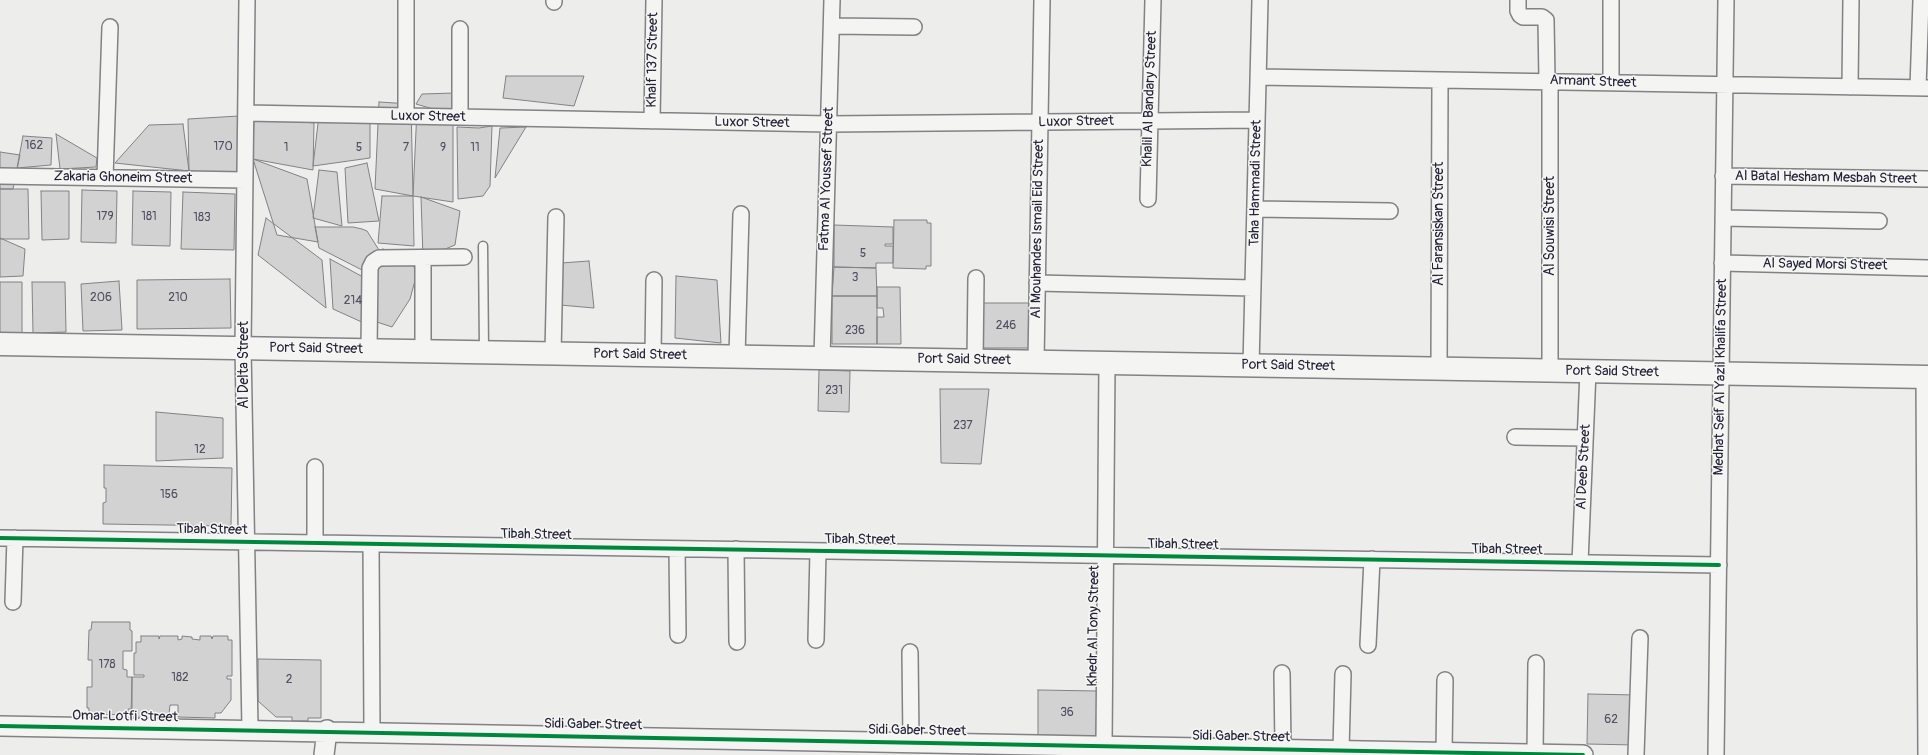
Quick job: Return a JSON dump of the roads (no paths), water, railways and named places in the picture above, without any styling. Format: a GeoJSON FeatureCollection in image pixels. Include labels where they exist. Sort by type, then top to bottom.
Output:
{"type":"FeatureCollection","features":[{"type":"Feature","properties":{"kind":"main road","name":"Port Said Street"},"geometry":{"type":"LineString","coordinates":[[0,344],[1926,377]]}},
{"type":"Feature","properties":{"kind":"street","name":"Al Delta Street"},"geometry":{"type":"LineString","coordinates":[[247,0],[243,348],[250,729]]}},
{"type":"Feature","properties":{"kind":"street"},"geometry":{"type":"LineString","coordinates":[[406,0],[406,116]]}},
{"type":"Feature","properties":{"kind":"street","name":"Khalf 137 Street"},"geometry":{"type":"LineString","coordinates":[[652,121],[654,0]]}},
{"type":"Feature","properties":{"kind":"street","name":"Fatma Al Youssef Street"},"geometry":{"type":"LineString","coordinates":[[822,358],[832,0]]}},
{"type":"Feature","properties":{"kind":"street","name":"Al Mouhandes Ismail Eid Street"},"geometry":{"type":"LineString","coordinates":[[1036,362],[1042,0]]}},
{"type":"Feature","properties":{"kind":"street","name":"Khalil Al Bandary Street"},"geometry":{"type":"LineString","coordinates":[[1148,198],[1153,0]]}},
{"type":"Feature","properties":{"kind":"street","name":"Taha Hammadi Street"},"geometry":{"type":"LineString","coordinates":[[1251,366],[1260,0]]}},
{"type":"Feature","properties":{"kind":"street"},"geometry":{"type":"LineString","coordinates":[[1611,0],[1611,83]]}},
{"type":"Feature","properties":{"kind":"street","name":"Medhat Seif Al Yazil Khalifa Street"},"geometry":{"type":"LineString","coordinates":[[1716,755],[1726,0]]}},
{"type":"Feature","properties":{"kind":"street"},"geometry":{"type":"LineString","coordinates":[[1850,87],[1851,0]]}},
{"type":"Feature","properties":{"kind":"street"},"geometry":{"type":"LineString","coordinates":[[1921,0],[1923,88]]}},
{"type":"Feature","properties":{"kind":"street","name":"Al Souwisi Street"},"geometry":{"type":"LineString","coordinates":[[1518,5],[1523,17],[1542,17],[1546,20],[1547,24],[1550,371]]}},
{"type":"Feature","properties":{"kind":"street"},"geometry":{"type":"LineString","coordinates":[[105,178],[110,26]]}},
{"type":"Feature","properties":{"kind":"street"},"geometry":{"type":"LineString","coordinates":[[832,26],[914,27]]}},
{"type":"Feature","properties":{"kind":"street"},"geometry":{"type":"LineString","coordinates":[[460,28],[460,117]]}},
{"type":"Feature","properties":{"kind":"street","name":"Armant Street"},"geometry":{"type":"LineString","coordinates":[[1258,77],[1923,88]]}},
{"type":"Feature","properties":{"kind":"street","name":"Al Faransiskan Street"},"geometry":{"type":"LineString","coordinates":[[1439,369],[1440,80]]}},
{"type":"Feature","properties":{"kind":"street","name":"Luxor Street"},"geometry":{"type":"LineString","coordinates":[[246,113],[829,124],[1257,120]]}},
{"type":"Feature","properties":{"kind":"street","name":"Zakaria Ghoneim Street"},"geometry":{"type":"LineString","coordinates":[[0,176],[245,180]]}},
{"type":"Feature","properties":{"kind":"street","name":"Al Batal Hesham Mesbah Street"},"geometry":{"type":"LineString","coordinates":[[1724,176],[1928,179]]}},
{"type":"Feature","properties":{"kind":"street"},"geometry":{"type":"LineString","coordinates":[[1255,209],[1390,212]]}},
{"type":"Feature","properties":{"kind":"street"},"geometry":{"type":"LineString","coordinates":[[737,356],[741,214]]}},
{"type":"Feature","properties":{"kind":"street"},"geometry":{"type":"LineString","coordinates":[[553,353],[556,216]]}},
{"type":"Feature","properties":{"kind":"street"},"geometry":{"type":"LineString","coordinates":[[1723,218],[1879,221]]}},
{"type":"Feature","properties":{"kind":"street"},"geometry":{"type":"LineString","coordinates":[[369,350],[371,265],[379,258],[464,258]]}},
{"type":"Feature","properties":{"kind":"street"},"geometry":{"type":"LineString","coordinates":[[423,258],[424,351]]}},
{"type":"Feature","properties":{"kind":"street","name":"Al Sayed Morsi Street"},"geometry":{"type":"LineString","coordinates":[[1722,263],[1928,268]]}},
{"type":"Feature","properties":{"kind":"street"},"geometry":{"type":"LineString","coordinates":[[975,361],[976,278]]}},
{"type":"Feature","properties":{"kind":"street"},"geometry":{"type":"LineString","coordinates":[[653,355],[654,280]]}},
{"type":"Feature","properties":{"kind":"street"},"geometry":{"type":"LineString","coordinates":[[1037,282],[1253,288]]}},
{"type":"Feature","properties":{"kind":"street","name":"Khedr Al Tony Street"},"geometry":{"type":"LineString","coordinates":[[1104,746],[1107,363]]}},
{"type":"Feature","properties":{"kind":"street","name":"Al Deeb Street"},"geometry":{"type":"LineString","coordinates":[[1580,563],[1588,371]]}},
{"type":"Feature","properties":{"kind":"street"},"geometry":{"type":"LineString","coordinates":[[1926,377],[1926,755]]}},
{"type":"Feature","properties":{"kind":"street"},"geometry":{"type":"LineString","coordinates":[[1515,437],[1586,438]]}},
{"type":"Feature","properties":{"kind":"street"},"geometry":{"type":"LineString","coordinates":[[315,467],[315,543]]}},
{"type":"Feature","properties":{"kind":"street","name":"Tibah Street"},"geometry":{"type":"LineString","coordinates":[[0,538],[1719,565]]}},
{"type":"Feature","properties":{"kind":"street"},"geometry":{"type":"LineString","coordinates":[[14,602],[15,538]]}},
{"type":"Feature","properties":{"kind":"street"},"geometry":{"type":"LineString","coordinates":[[371,544],[372,732]]}},
{"type":"Feature","properties":{"kind":"street"},"geometry":{"type":"LineString","coordinates":[[677,548],[678,636]]}},
{"type":"Feature","properties":{"kind":"street"},"geometry":{"type":"LineString","coordinates":[[736,549],[737,642]]}},
{"type":"Feature","properties":{"kind":"street"},"geometry":{"type":"LineString","coordinates":[[816,640],[818,551]]}},
{"type":"Feature","properties":{"kind":"street"},"geometry":{"type":"LineString","coordinates":[[1368,645],[1372,559]]}},
{"type":"Feature","properties":{"kind":"street"},"geometry":{"type":"LineString","coordinates":[[1636,755],[1640,638]]}},
{"type":"Feature","properties":{"kind":"street"},"geometry":{"type":"LineString","coordinates":[[910,652],[911,742]]}},
{"type":"Feature","properties":{"kind":"street"},"geometry":{"type":"LineString","coordinates":[[1536,663],[1536,754]]}},
{"type":"Feature","properties":{"kind":"street"},"geometry":{"type":"LineString","coordinates":[[1282,673],[1283,749]]}},
{"type":"Feature","properties":{"kind":"street"},"geometry":{"type":"LineString","coordinates":[[1341,750],[1343,674]]}},
{"type":"Feature","properties":{"kind":"street"},"geometry":{"type":"LineString","coordinates":[[1444,752],[1445,680]]}},
{"type":"Feature","properties":{"kind":"street","name":"Omar Lotfi Street"},"geometry":{"type":"LineString","coordinates":[[0,726],[250,729]]}},
{"type":"Feature","properties":{"kind":"street","name":"Sidi Gaber Street"},"geometry":{"type":"LineString","coordinates":[[250,729],[1583,755]]}},
{"type":"Feature","properties":{"kind":"street"},"geometry":{"type":"LineString","coordinates":[[324,755],[327,730]]}},
{"type":"Feature","properties":{"kind":"lane"},"geometry":{"type":"LineString","coordinates":[[484,246],[484,352]]}}]}
